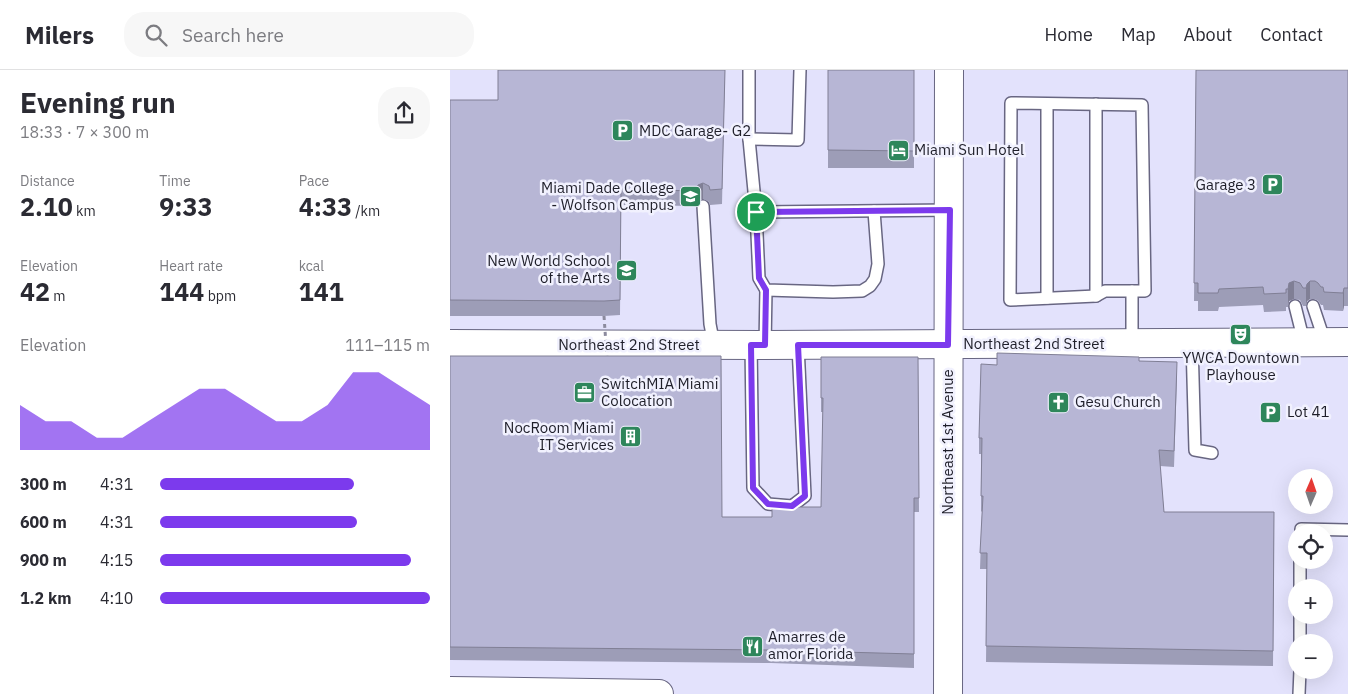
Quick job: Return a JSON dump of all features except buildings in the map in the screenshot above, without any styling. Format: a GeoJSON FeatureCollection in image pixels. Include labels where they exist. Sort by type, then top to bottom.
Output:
{"type":"FeatureCollection","features":[{"type":"Feature","properties":{"kind":"street","name":"Northeast 1st Avenue"},"geometry":{"type":"LineString","coordinates":[[948,694],[950,70]]}},
{"type":"Feature","properties":{"kind":"street","name":"Northeast 2nd Street"},"geometry":{"type":"LineString","coordinates":[[450,344],[948,345],[1326,342]]}},
{"type":"Feature","properties":{"kind":"street"},"geometry":{"type":"LineString","coordinates":[[450,691],[659,694]]}},
{"type":"Feature","properties":{"kind":"lane"},"geometry":{"type":"LineString","coordinates":[[749,70],[749,139],[756,212],[759,278],[766,290],[758,345],[753,488],[768,504],[792,506],[805,496],[798,345]]}},
{"type":"Feature","properties":{"kind":"lane"},"geometry":{"type":"LineString","coordinates":[[749,139],[798,140],[800,70]]}},
{"type":"Feature","properties":{"kind":"lane"},"geometry":{"type":"LineString","coordinates":[[1011,103],[1047,104],[1142,105],[1145,291],[1105,291],[1096,296],[1010,300],[1011,103]]}},
{"type":"Feature","properties":{"kind":"lane"},"geometry":{"type":"LineString","coordinates":[[1047,104],[1047,298]]}},
{"type":"Feature","properties":{"kind":"lane"},"geometry":{"type":"LineString","coordinates":[[1096,104],[1096,296]]}},
{"type":"Feature","properties":{"kind":"lane"},"geometry":{"type":"LineString","coordinates":[[703,206],[710,324],[714,345]]}},
{"type":"Feature","properties":{"kind":"lane"},"geometry":{"type":"LineString","coordinates":[[756,212],[950,210]]}},
{"type":"Feature","properties":{"kind":"lane"},"geometry":{"type":"LineString","coordinates":[[766,290],[862,291],[870,286],[875,279],[878,264],[874,211]]}},
{"type":"Feature","properties":{"kind":"lane"},"geometry":{"type":"LineString","coordinates":[[1132,291],[1132,343]]}},
{"type":"Feature","properties":{"kind":"lane"},"geometry":{"type":"LineString","coordinates":[[1295,306],[1326,342]]}},
{"type":"Feature","properties":{"kind":"lane"},"geometry":{"type":"LineString","coordinates":[[1313,306],[1326,342]]}},
{"type":"Feature","properties":{"kind":"lane"},"geometry":{"type":"LineString","coordinates":[[1192,343],[1195,450],[1212,453]]}},
{"type":"Feature","properties":{"kind":"lane"},"geometry":{"type":"LineString","coordinates":[[1333,530],[1348,530]]}},
{"type":"Feature","properties":{"kind":"lane"},"geometry":{"type":"LineString","coordinates":[[1299,694],[1300,679]]}},
{"type":"Feature","properties":{"kind":"path"},"geometry":{"type":"LineString","coordinates":[[604,316],[607,361]]}},
{"type":"Feature","properties":{"kind":"place","name":"MDC Garage- G2"},"geometry":{"type":"Point","coordinates":[623,131]}},
{"type":"Feature","properties":{"kind":"place","name":"Miami Sun Hotel"},"geometry":{"type":"Point","coordinates":[898,150]}},
{"type":"Feature","properties":{"kind":"place","name":"Garage 3"},"geometry":{"type":"Point","coordinates":[1272,185]}},
{"type":"Feature","properties":{"kind":"place","name":"Miami Dade College - Wolfson Campus"},"geometry":{"type":"Point","coordinates":[690,197]}},
{"type":"Feature","properties":{"kind":"place","name":"New World School of the Arts"},"geometry":{"type":"Point","coordinates":[626,270]}},
{"type":"Feature","properties":{"kind":"place","name":"YWCA Downtown Playhouse"},"geometry":{"type":"Point","coordinates":[1241,335]}},
{"type":"Feature","properties":{"kind":"place","name":"SwitchMIA Miami Colocation"},"geometry":{"type":"Point","coordinates":[585,393]}},
{"type":"Feature","properties":{"kind":"place","name":"Gesu Church"},"geometry":{"type":"Point","coordinates":[1059,402]}},
{"type":"Feature","properties":{"kind":"place","name":"Lot 41"},"geometry":{"type":"Point","coordinates":[1271,412]}},
{"type":"Feature","properties":{"kind":"place","name":"NocRoom Miami IT Services"},"geometry":{"type":"Point","coordinates":[630,437]}},
{"type":"Feature","properties":{"kind":"place","name":"Amarres de amor Florida"},"geometry":{"type":"Point","coordinates":[752,646]}},
{"type":"Feature","properties":{"kind":"route"},"geometry":{"type":"LineString","coordinates":[[950,210],[948,345],[798,345],[805,496],[792,506],[768,504],[753,488],[751,345],[765,345],[766,326],[766,290],[759,278],[756,212],[950,210]]}}]}
